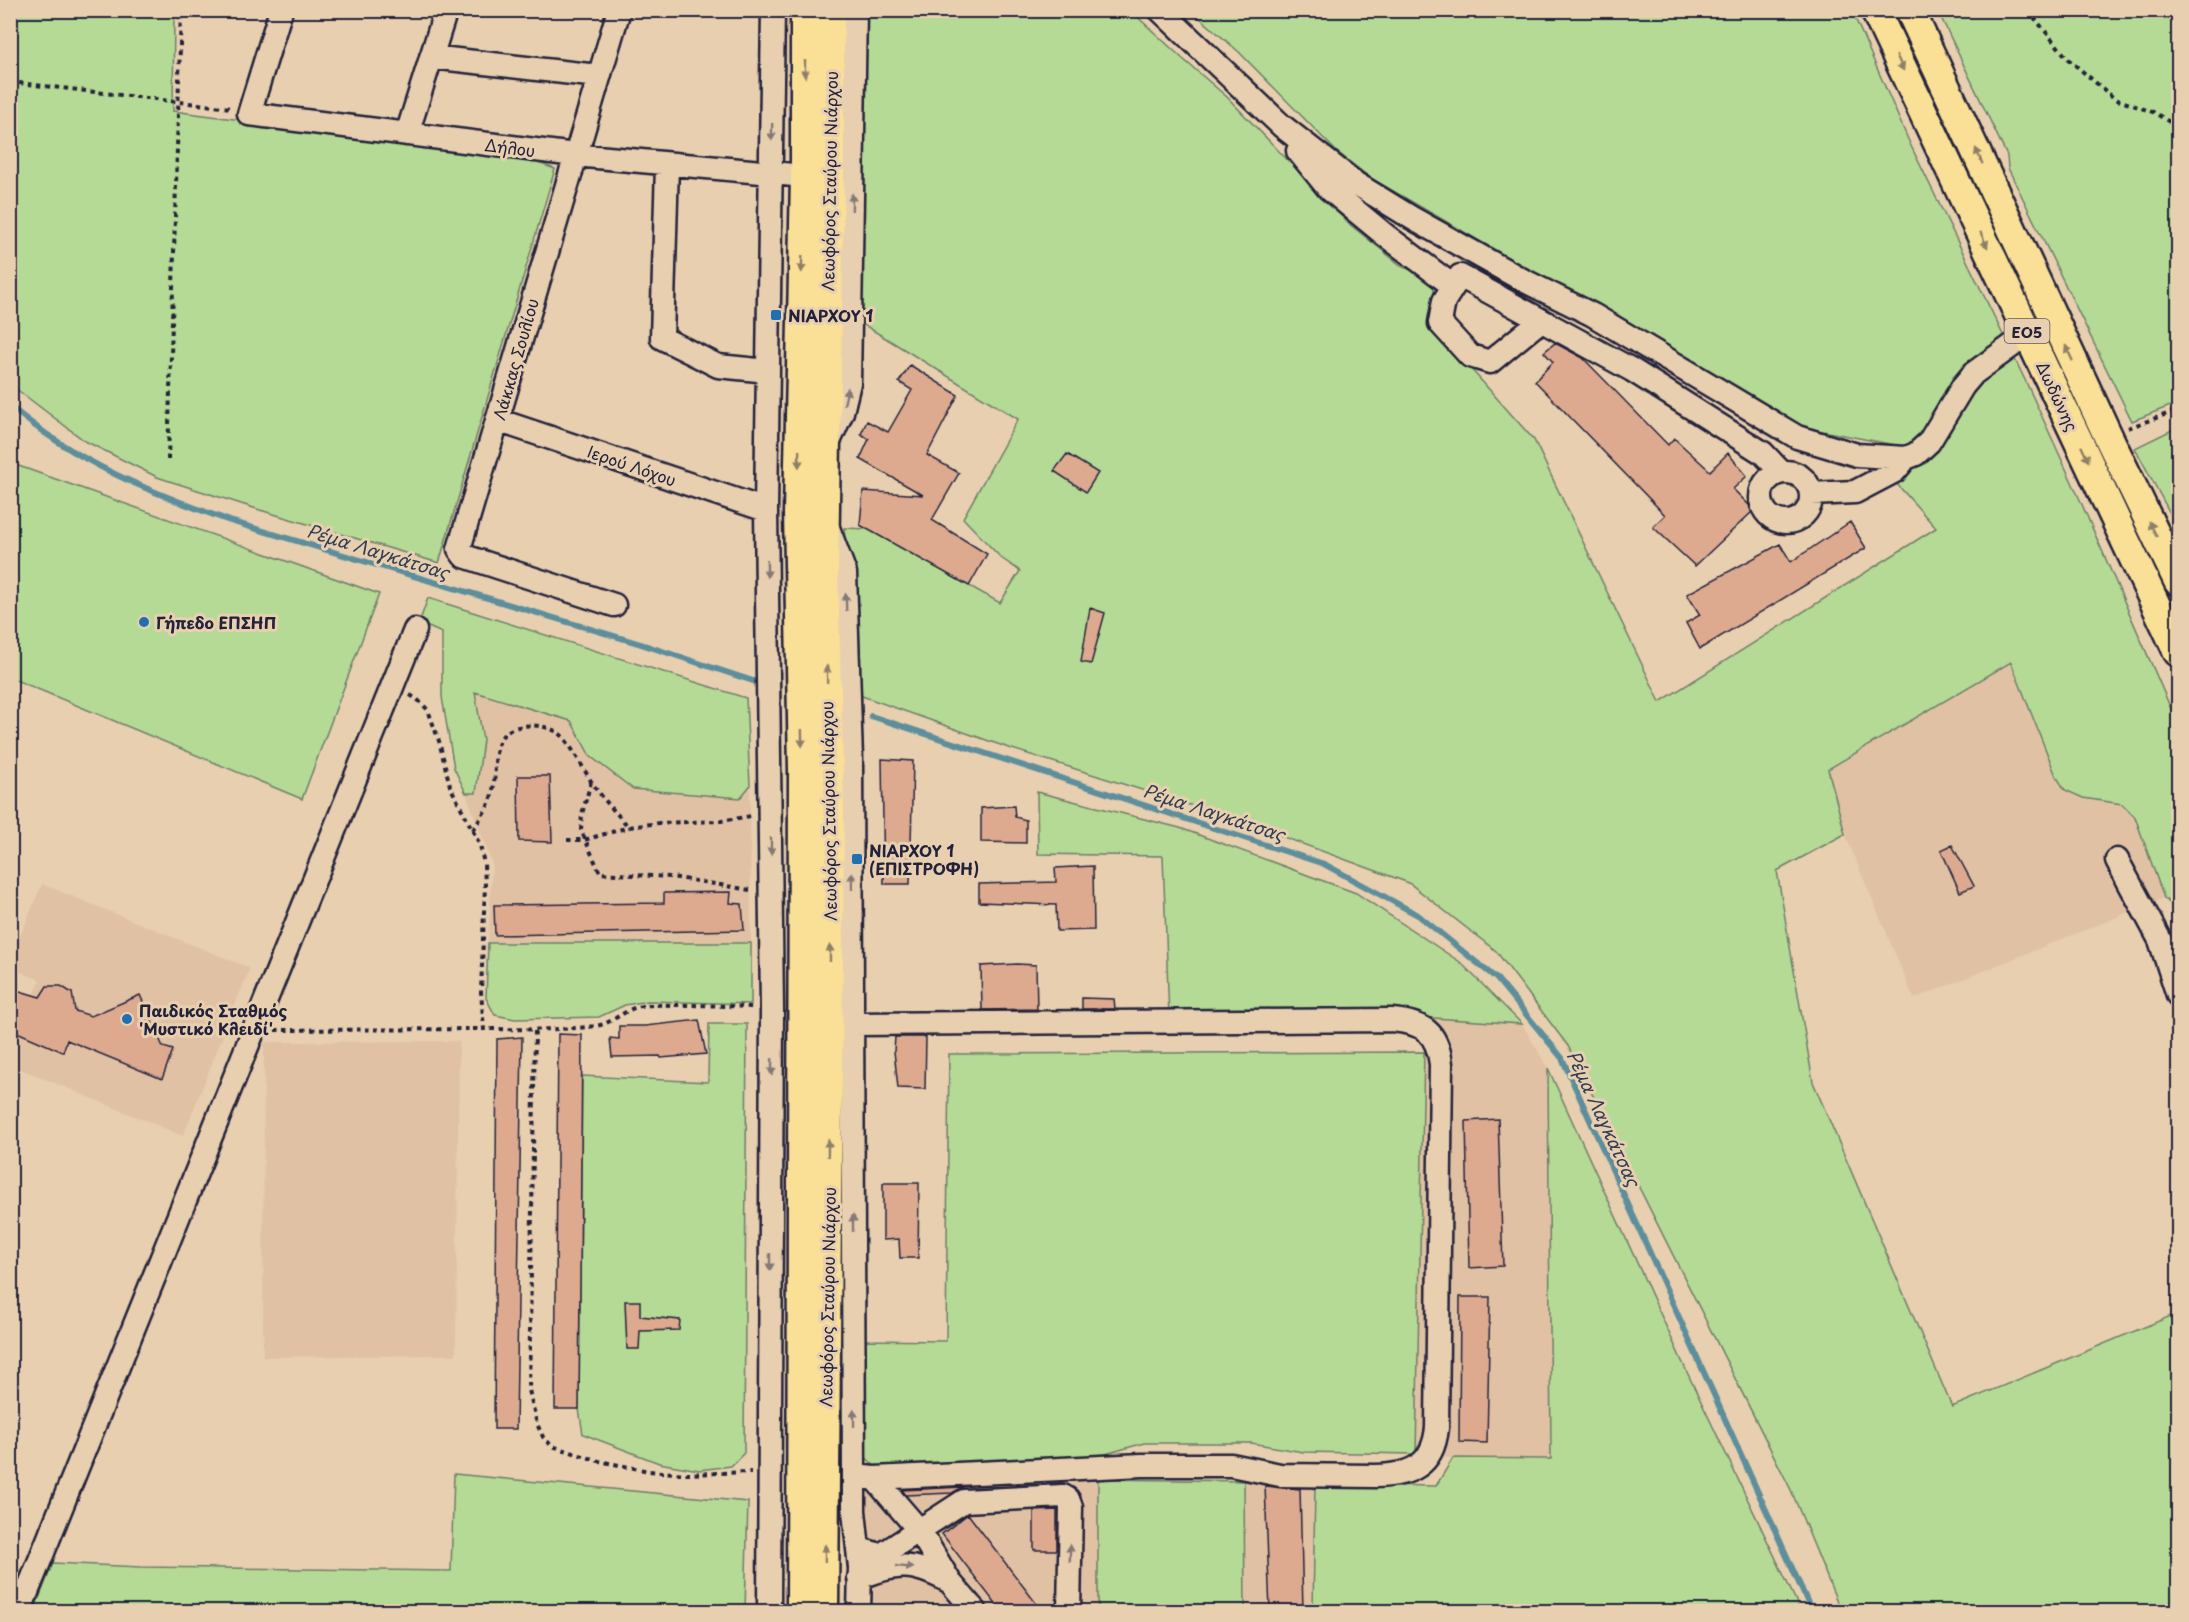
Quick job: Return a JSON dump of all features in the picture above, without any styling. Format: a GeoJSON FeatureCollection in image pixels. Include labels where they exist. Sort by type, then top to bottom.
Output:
{"type":"FeatureCollection","features":[{"type":"Feature","properties":{"kind":"main road","name":"Λεωφόρος Σταύρου Νιάρχου"},"geometry":{"type":"LineString","coordinates":[[801,1611],[803,770],[798,513],[805,176],[805,10]]}},
{"type":"Feature","properties":{"kind":"main road","name":"Λεωφόρος Σταύρου Νιάρχου"},"geometry":{"type":"LineString","coordinates":[[824,1611],[830,811],[824,518],[830,172],[830,10]]}},
{"type":"Feature","properties":{"kind":"main road","name":"Δωδώνης"},"geometry":{"type":"LineString","coordinates":[[1875,10],[2178,652]]}},
{"type":"Feature","properties":{"kind":"main road","name":"Δωδώνης"},"geometry":{"type":"LineString","coordinates":[[1910,10],[2178,581]]}},
{"type":"Feature","properties":{"kind":"street"},"geometry":{"type":"LineString","coordinates":[[249,114],[281,10]]}},
{"type":"Feature","properties":{"kind":"street"},"geometry":{"type":"LineString","coordinates":[[407,134],[446,10]]}},
{"type":"Feature","properties":{"kind":"street","name":"Λάκκας Σουλίου"},"geometry":{"type":"LineString","coordinates":[[614,605],[464,556],[459,549],[598,76],[620,10]]}},
{"type":"Feature","properties":{"kind":"street"},"geometry":{"type":"LineString","coordinates":[[769,1611],[772,883],[766,510],[773,10]]}},
{"type":"Feature","properties":{"kind":"street"},"geometry":{"type":"LineString","coordinates":[[825,451],[842,412],[849,383],[855,10]]}},
{"type":"Feature","properties":{"kind":"street"},"geometry":{"type":"LineString","coordinates":[[1160,10],[1263,108],[1324,159],[1381,200],[1520,278],[1593,315],[1797,438],[1857,455],[1906,458],[1916,454],[1929,442],[1963,386],[1974,374],[2028,334]]}},
{"type":"Feature","properties":{"kind":"street"},"geometry":{"type":"LineString","coordinates":[[432,57],[598,76]]}},
{"type":"Feature","properties":{"kind":"street"},"geometry":{"type":"LineString","coordinates":[[1263,108],[1328,188],[1385,235],[1453,286]]}},
{"type":"Feature","properties":{"kind":"street","name":"Δήλου"},"geometry":{"type":"LineString","coordinates":[[249,114],[575,155],[805,176]]}},
{"type":"Feature","properties":{"kind":"street"},"geometry":{"type":"LineString","coordinates":[[667,165],[662,338],[718,366],[768,371]]}},
{"type":"Feature","properties":{"kind":"street"},"geometry":{"type":"LineString","coordinates":[[1540,320],[1490,362],[1470,356],[1440,323],[1444,301],[1460,276],[1632,370],[1753,446],[1781,472],[1797,475],[1803,479],[1811,494],[1807,511],[1794,521],[1777,521],[1770,517],[1761,503],[1760,494],[1767,480],[1781,472]]}},
{"type":"Feature","properties":{"kind":"street","name":"Ιερού Λόχου"},"geometry":{"type":"LineString","coordinates":[[497,420],[766,510]]}},
{"type":"Feature","properties":{"kind":"street"},"geometry":{"type":"LineString","coordinates":[[1811,494],[1855,492],[1895,471],[1906,458]]}},
{"type":"Feature","properties":{"kind":"street"},"geometry":{"type":"LineString","coordinates":[[824,518],[845,573],[851,759],[852,1024],[864,1477],[854,1511],[859,1549],[859,1611]]}},
{"type":"Feature","properties":{"kind":"street"},"geometry":{"type":"LineString","coordinates":[[19,1611],[415,630]]}},
{"type":"Feature","properties":{"kind":"street"},"geometry":{"type":"LineString","coordinates":[[2117,860],[2169,936],[2178,995]]}},
{"type":"Feature","properties":{"kind":"street"},"geometry":{"type":"LineString","coordinates":[[852,1024],[1392,1020],[1415,1024],[1429,1032],[1437,1046],[1441,1064],[1437,1428],[1432,1451],[1419,1466],[1391,1476],[1280,1475],[1231,1465],[1143,1465],[864,1477]]}},
{"type":"Feature","properties":{"kind":"street"},"geometry":{"type":"LineString","coordinates":[[864,1477],[919,1530],[950,1582],[976,1611]]}},
{"type":"Feature","properties":{"kind":"street"},"geometry":{"type":"LineString","coordinates":[[859,1549],[881,1555],[964,1501],[1063,1496],[1068,1499],[1071,1508],[1068,1611]]}},
{"type":"Feature","properties":{"kind":"street"},"geometry":{"type":"LineString","coordinates":[[859,1578],[899,1565],[930,1571],[950,1582]]}},
{"type":"Feature","properties":{"kind":"path"},"geometry":{"type":"LineString","coordinates":[[168,460],[181,10]]}},
{"type":"Feature","properties":{"kind":"path"},"geometry":{"type":"LineString","coordinates":[[2028,10],[2068,59],[2115,99],[2153,112],[2178,127]]}},
{"type":"Feature","properties":{"kind":"path"},"geometry":{"type":"LineString","coordinates":[[10,82],[229,107],[249,114]]}},
{"type":"Feature","properties":{"kind":"path"},"geometry":{"type":"LineString","coordinates":[[2108,436],[2178,410]]}},
{"type":"Feature","properties":{"kind":"path"},"geometry":{"type":"LineString","coordinates":[[393,687],[417,699],[428,710],[439,741],[450,786],[480,845],[484,864],[481,992],[484,1029]]}},
{"type":"Feature","properties":{"kind":"path"},"geometry":{"type":"LineString","coordinates":[[473,830],[489,806],[493,792],[497,748],[501,737],[515,727],[539,726],[562,735],[591,782],[629,827]]}},
{"type":"Feature","properties":{"kind":"path"},"geometry":{"type":"LineString","coordinates":[[591,782],[582,814],[581,830],[600,873],[672,878],[736,890],[755,891],[772,883]]}},
{"type":"Feature","properties":{"kind":"path"},"geometry":{"type":"LineString","coordinates":[[567,840],[584,840],[629,827],[659,823],[745,818],[771,808]]}},
{"type":"Feature","properties":{"kind":"path"},"geometry":{"type":"LineString","coordinates":[[254,1030],[484,1029],[535,1031],[599,1026],[613,1021],[618,1015],[645,1006],[707,1005],[772,1009]]}},
{"type":"Feature","properties":{"kind":"path"},"geometry":{"type":"LineString","coordinates":[[535,1031],[530,1390],[537,1424],[543,1437],[552,1446],[599,1461],[649,1471],[686,1474],[770,1471]]}},
{"type":"Feature","properties":{"kind":"shaded area"},"geometry":{"type":"Polygon","coordinates":[[[2012,662],[2056,776],[2102,802],[2122,804],[2135,817],[2164,898],[1914,999],[1845,834],[1828,770],[2012,662]]]}},
{"type":"Feature","properties":{"kind":"shaded area"},"geometry":{"type":"Polygon","coordinates":[[[475,692],[571,721],[590,756],[740,798],[750,786],[751,943],[488,943],[492,864],[466,793],[476,793],[483,740],[475,692]]]}},
{"type":"Feature","properties":{"kind":"shaded area","name":"Παιδικός Σταθμός 'Μυστικό Κλειδί'"},"geometry":{"type":"Polygon","coordinates":[[[42,884],[250,968],[183,1136],[11,1065],[10,1057],[40,980],[11,968],[11,958],[42,884]]]}},
{"type":"Feature","properties":{"kind":"shaded area"},"geometry":{"type":"Polygon","coordinates":[[[1424,1018],[1522,1024],[1548,1068],[1551,1459],[1453,1458],[1416,1454],[1424,1018]]]}},
{"type":"Feature","properties":{"kind":"shaded area"},"geometry":{"type":"Polygon","coordinates":[[[459,1041],[456,1355],[263,1357],[264,1042],[459,1041]]]}},
{"type":"Feature","properties":{"kind":"shaded area"},"geometry":{"type":"Polygon","coordinates":[[[1098,1474],[1098,1611],[869,1611],[864,1493],[881,1481],[1098,1474]]]}},
{"type":"Feature","properties":{"kind":"shaded area"},"geometry":{"type":"Polygon","coordinates":[[[1244,1481],[1315,1484],[1313,1611],[1245,1611],[1244,1481]]]}},
{"type":"Feature","properties":{"kind":"green space"},"geometry":{"type":"Polygon","coordinates":[[[10,11],[174,11],[173,111],[520,156],[555,169],[439,563],[157,477],[85,441],[11,385],[10,11]]]}},
{"type":"Feature","properties":{"kind":"green space"},"geometry":{"type":"Polygon","coordinates":[[[864,11],[1131,11],[1227,97],[1348,223],[1403,267],[1435,278],[1431,324],[1534,440],[1660,702],[1936,528],[1896,483],[1917,465],[1900,446],[1802,427],[1369,177],[1335,150],[1239,52],[1192,11],[1852,11],[1911,146],[2026,382],[2077,493],[2178,725],[2178,904],[2173,906],[2164,898],[2135,817],[2122,804],[2083,798],[2065,790],[2056,776],[2011,662],[1828,769],[1845,834],[1777,871],[1813,1082],[1952,1407],[2178,1313],[2178,1611],[1841,1611],[1791,1490],[1568,1046],[1496,951],[1409,883],[1240,821],[1006,747],[859,695],[857,592],[846,550],[844,528],[868,529],[1000,603],[1020,571],[1001,558],[963,518],[1018,419],[856,320],[864,11]]]}},
{"type":"Feature","properties":{"kind":"green space"},"geometry":{"type":"Polygon","coordinates":[[[1938,11],[2178,11],[2178,403],[2132,421],[2008,168],[2007,156],[1938,11]]]}},
{"type":"Feature","properties":{"kind":"green space"},"geometry":{"type":"Polygon","coordinates":[[[2178,427],[2178,528],[2135,448],[2178,427]]]}},
{"type":"Feature","properties":{"kind":"green space","name":"Γήπεδο ΕΠΣΗΠ"},"geometry":{"type":"Polygon","coordinates":[[[16,465],[379,594],[302,799],[11,678],[10,478],[16,465]]]}},
{"type":"Feature","properties":{"kind":"green space"},"geometry":{"type":"Polygon","coordinates":[[[428,598],[746,698],[750,786],[740,798],[633,789],[590,756],[571,721],[475,692],[483,740],[476,793],[466,793],[454,768],[442,697],[442,633],[419,623],[428,598]]]}},
{"type":"Feature","properties":{"kind":"green space"},"geometry":{"type":"Polygon","coordinates":[[[1037,792],[1180,828],[1356,893],[1460,962],[1522,1024],[1404,1016],[1169,1017],[1163,856],[1038,854],[1037,792]]]}},
{"type":"Feature","properties":{"kind":"green space"},"geometry":{"type":"Polygon","coordinates":[[[488,943],[751,943],[751,1004],[648,1001],[625,1005],[599,1017],[515,1019],[495,1015],[486,998],[488,943]]]}},
{"type":"Feature","properties":{"kind":"green space"},"geometry":{"type":"Polygon","coordinates":[[[709,1024],[747,1024],[744,1453],[731,1466],[699,1470],[659,1463],[583,1434],[579,1409],[582,1076],[708,1082],[709,1024]]]}},
{"type":"Feature","properties":{"kind":"green space"},"geometry":{"type":"Polygon","coordinates":[[[1424,1052],[1416,1454],[1303,1452],[1251,1443],[1144,1443],[1088,1459],[880,1471],[858,1450],[858,1340],[946,1341],[949,1054],[1424,1052]]]}},
{"type":"Feature","properties":{"kind":"green space"},"geometry":{"type":"Polygon","coordinates":[[[1548,1068],[1799,1611],[1313,1612],[1315,1484],[1436,1486],[1453,1458],[1551,1459],[1548,1068]]]}},
{"type":"Feature","properties":{"kind":"green space"},"geometry":{"type":"Polygon","coordinates":[[[454,1474],[748,1502],[745,1611],[34,1611],[53,1563],[141,1567],[451,1571],[454,1474]]]}},
{"type":"Feature","properties":{"kind":"green space"},"geometry":{"type":"Polygon","coordinates":[[[1098,1479],[1244,1481],[1245,1611],[1098,1611],[1098,1479]]]}},
{"type":"Feature","properties":{"kind":"building"},"geometry":{"type":"Polygon","coordinates":[[[1555,343],[1583,358],[1668,445],[1674,438],[1710,471],[1728,453],[1747,476],[1733,489],[1754,510],[1695,566],[1653,527],[1665,515],[1535,381],[1553,362],[1544,352],[1555,343]]]}},
{"type":"Feature","properties":{"kind":"building"},"geometry":{"type":"Polygon","coordinates":[[[910,365],[958,395],[927,455],[959,473],[932,520],[987,554],[969,586],[860,525],[863,491],[923,495],[860,459],[869,439],[861,434],[867,421],[888,432],[912,390],[899,382],[910,365]]]}},
{"type":"Feature","properties":{"kind":"building"},"geometry":{"type":"Polygon","coordinates":[[[1067,454],[1098,473],[1086,492],[1054,471],[1067,454]]]}},
{"type":"Feature","properties":{"kind":"building"},"geometry":{"type":"Polygon","coordinates":[[[1850,522],[1866,548],[1700,649],[1686,623],[1700,615],[1687,594],[1780,544],[1791,562],[1850,522]]]}},
{"type":"Feature","properties":{"kind":"building"},"geometry":{"type":"Polygon","coordinates":[[[1090,608],[1105,613],[1091,664],[1081,662],[1090,608]]]}},
{"type":"Feature","properties":{"kind":"building"},"geometry":{"type":"Polygon","coordinates":[[[882,759],[913,761],[910,884],[884,884],[882,759]]]}},
{"type":"Feature","properties":{"kind":"building"},"geometry":{"type":"Polygon","coordinates":[[[518,776],[550,776],[552,842],[519,841],[518,776]]]}},
{"type":"Feature","properties":{"kind":"building"},"geometry":{"type":"Polygon","coordinates":[[[1014,806],[1015,817],[1026,820],[1026,843],[981,842],[981,808],[1014,806]]]}},
{"type":"Feature","properties":{"kind":"building"},"geometry":{"type":"Polygon","coordinates":[[[1952,845],[1974,886],[1960,892],[1941,850],[1952,845]]]}},
{"type":"Feature","properties":{"kind":"building"},"geometry":{"type":"Polygon","coordinates":[[[1093,866],[1094,930],[1057,931],[1056,905],[979,902],[979,884],[1056,882],[1055,868],[1093,866]]]}},
{"type":"Feature","properties":{"kind":"building"},"geometry":{"type":"Polygon","coordinates":[[[731,892],[730,903],[742,904],[744,930],[495,935],[494,905],[664,903],[664,893],[731,892]]]}},
{"type":"Feature","properties":{"kind":"building"},"geometry":{"type":"Polygon","coordinates":[[[1036,965],[1037,1009],[982,1010],[981,966],[1036,965]]]}},
{"type":"Feature","properties":{"kind":"building"},"geometry":{"type":"Polygon","coordinates":[[[47,986],[61,986],[72,993],[75,1011],[91,1016],[140,995],[163,1047],[173,1050],[162,1079],[67,1040],[63,1052],[10,1029],[10,988],[40,997],[47,986]]]}},
{"type":"Feature","properties":{"kind":"building"},"geometry":{"type":"Polygon","coordinates":[[[1082,998],[1114,999],[1115,1009],[1082,1009],[1082,998]]]}},
{"type":"Feature","properties":{"kind":"building"},"geometry":{"type":"Polygon","coordinates":[[[699,1020],[706,1054],[661,1058],[660,1056],[612,1057],[610,1038],[619,1039],[619,1026],[645,1026],[699,1020]]]}},
{"type":"Feature","properties":{"kind":"building"},"geometry":{"type":"Polygon","coordinates":[[[558,1034],[582,1035],[579,1409],[555,1409],[558,1034]]]}},
{"type":"Feature","properties":{"kind":"building"},"geometry":{"type":"Polygon","coordinates":[[[522,1037],[516,1429],[494,1429],[497,1039],[522,1037]]]}},
{"type":"Feature","properties":{"kind":"building"},"geometry":{"type":"Polygon","coordinates":[[[895,1037],[926,1037],[925,1089],[898,1088],[894,1051],[895,1037]]]}},
{"type":"Feature","properties":{"kind":"building"},"geometry":{"type":"Polygon","coordinates":[[[1498,1119],[1503,1266],[1469,1268],[1466,1121],[1498,1119]]]}},
{"type":"Feature","properties":{"kind":"building"},"geometry":{"type":"Polygon","coordinates":[[[883,1183],[919,1183],[918,1258],[900,1258],[899,1239],[883,1240],[883,1183]]]}},
{"type":"Feature","properties":{"kind":"building"},"geometry":{"type":"Polygon","coordinates":[[[1460,1297],[1490,1297],[1487,1443],[1459,1442],[1460,1297]]]}},
{"type":"Feature","properties":{"kind":"building"},"geometry":{"type":"Polygon","coordinates":[[[625,1301],[640,1301],[640,1316],[680,1320],[679,1330],[640,1331],[639,1349],[627,1349],[625,1301]]]}},
{"type":"Feature","properties":{"kind":"building"},"geometry":{"type":"Polygon","coordinates":[[[1265,1486],[1300,1489],[1303,1611],[1270,1611],[1265,1486]]]}},
{"type":"Feature","properties":{"kind":"building"},"geometry":{"type":"Polygon","coordinates":[[[963,1487],[952,1493],[906,1495],[902,1490],[963,1487]]]}},
{"type":"Feature","properties":{"kind":"building"},"geometry":{"type":"Polygon","coordinates":[[[1057,1510],[1057,1550],[1034,1550],[1034,1511],[1057,1510]]]}},
{"type":"Feature","properties":{"kind":"building"},"geometry":{"type":"Polygon","coordinates":[[[968,1514],[1042,1611],[1001,1611],[942,1534],[968,1514]]]}},
{"type":"Feature","properties":{"kind":"waterway","name":"Ρέμα Λαγκάτσας"},"geometry":{"type":"LineString","coordinates":[[10,406],[88,460],[142,487],[200,510],[230,521],[641,644],[756,682]]}},
{"type":"Feature","properties":{"kind":"waterway","name":"Ρέμα Λαγκάτσας"},"geometry":{"type":"LineString","coordinates":[[871,716],[1324,864],[1418,915],[1497,979],[1562,1058],[1812,1612]]}},
{"type":"Feature","properties":{"kind":"place","name":"ΝΙΑΡΧΟΥ 1"},"geometry":{"type":"Point","coordinates":[776,315]}},
{"type":"Feature","properties":{"kind":"place","name":"Γήπεδο ΕΠΣΗΠ"},"geometry":{"type":"Point","coordinates":[144,622]}},
{"type":"Feature","properties":{"kind":"place","name":"ΝΙΑΡΧΟΥ 1 (ΕΠΙΣΤΡΟΦΗ)"},"geometry":{"type":"Point","coordinates":[857,859]}},
{"type":"Feature","properties":{"kind":"place","name":"Παιδικός Σταθμός 'Μυστικό Κλειδί'"},"geometry":{"type":"Point","coordinates":[127,1019]}}]}
